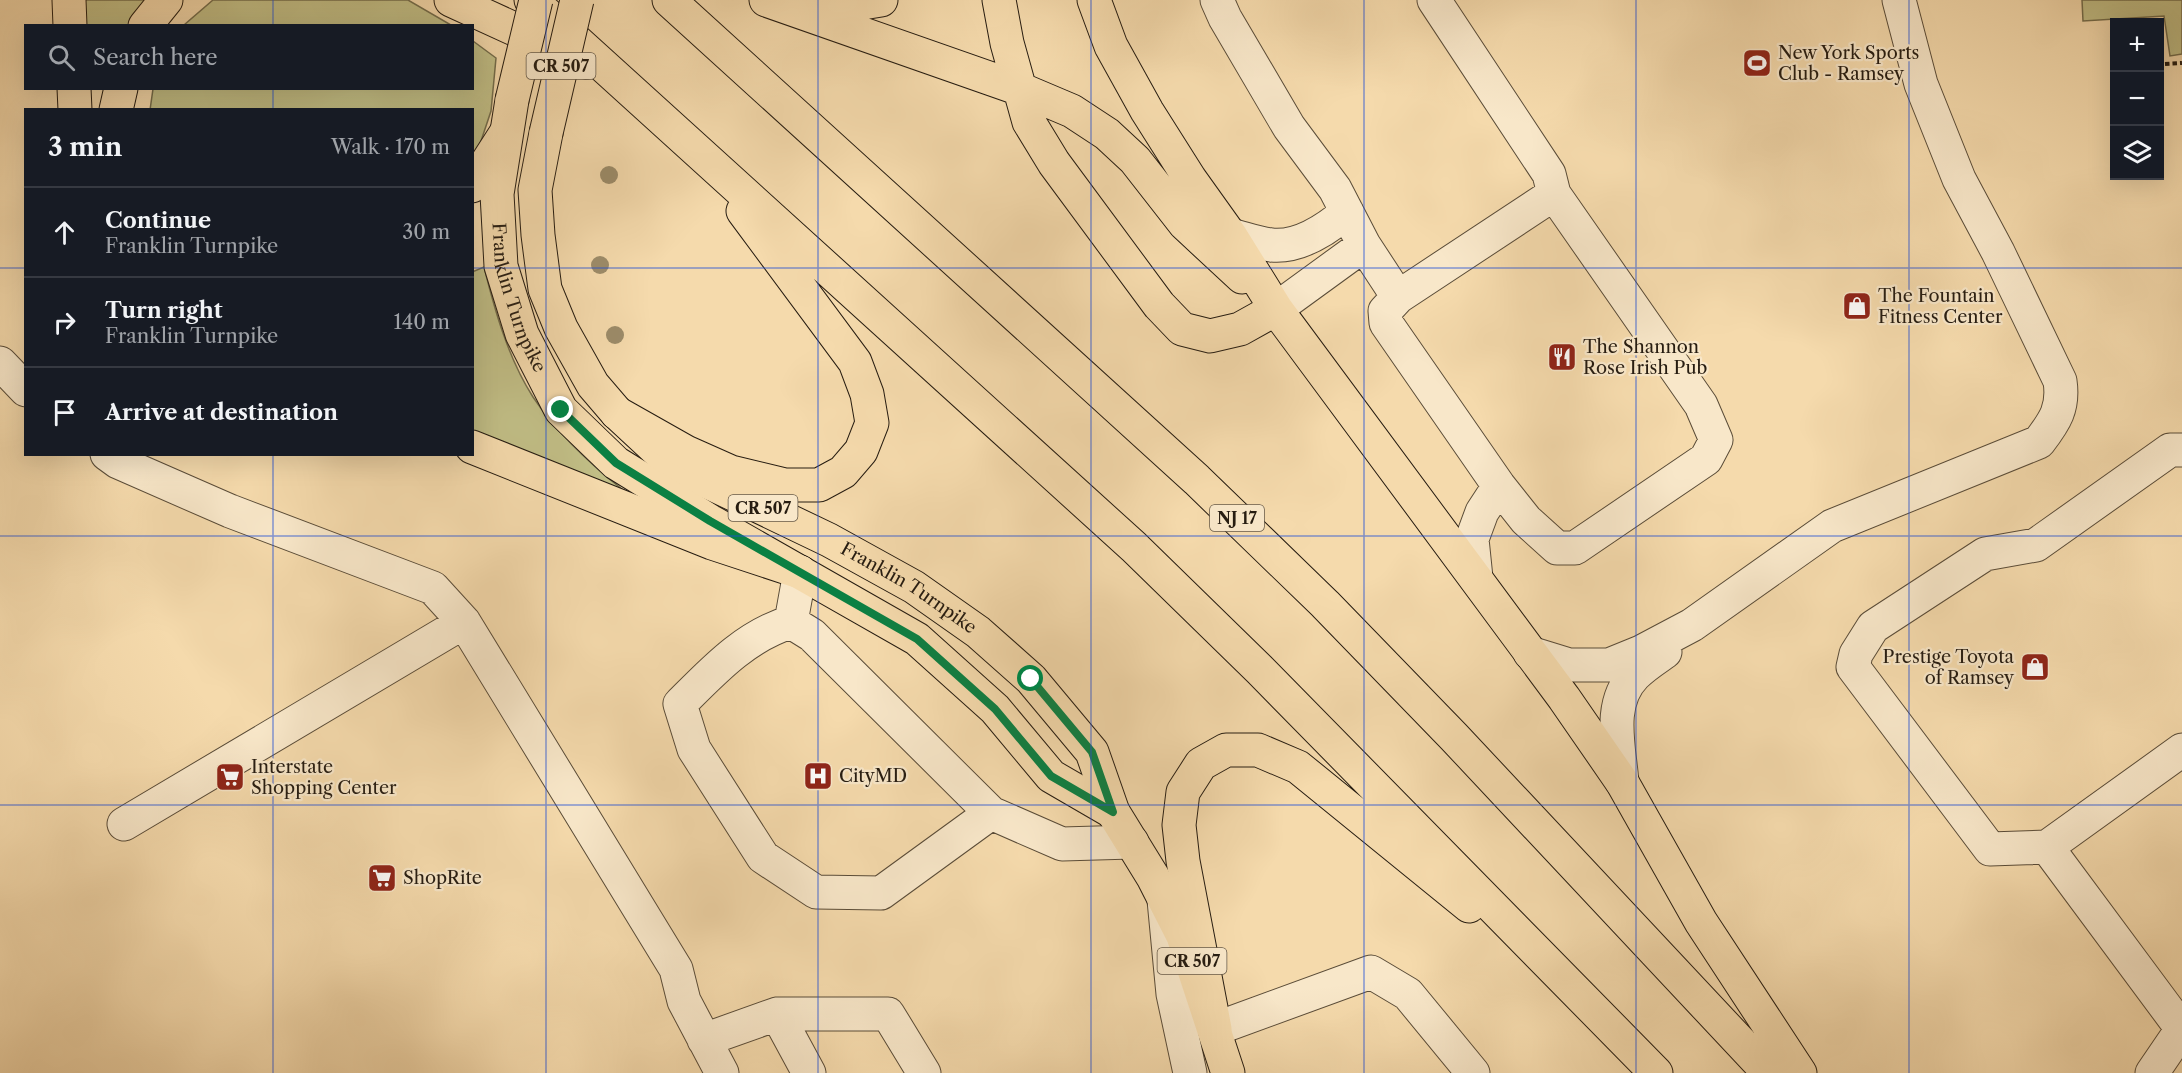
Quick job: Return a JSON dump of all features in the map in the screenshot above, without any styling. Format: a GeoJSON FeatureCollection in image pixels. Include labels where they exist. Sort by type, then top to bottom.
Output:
{"type":"FeatureCollection","features":[{"type":"Feature","properties":{"kind":"main road"},"geometry":{"type":"LineString","coordinates":[[69,0],[70,24]]}},
{"type":"Feature","properties":{"kind":"main road"},"geometry":{"type":"LineString","coordinates":[[148,24],[166,0]]}},
{"type":"Feature","properties":{"kind":"main road"},"geometry":{"type":"LineString","coordinates":[[451,0],[616,76]]}},
{"type":"Feature","properties":{"kind":"main road"},"geometry":{"type":"LineString","coordinates":[[531,0],[1134,547],[1260,670],[1656,1073]]}},
{"type":"Feature","properties":{"kind":"main road","name":"Franklin Turnpike"},"geometry":{"type":"LineString","coordinates":[[536,0],[512,100],[497,194],[501,266],[522,334],[561,410],[616,463],[917,639],[995,709],[1051,776],[1113,812]]}},
{"type":"Feature","properties":{"kind":"main road","name":"Franklin Turnpike"},"geometry":{"type":"LineString","coordinates":[[577,0],[535,190],[545,289],[561,328],[593,385],[617,413],[659,452],[706,481],[829,540],[905,582],[978,632],[1031,679],[1092,752],[1113,812],[1164,896],[1183,936],[1228,1073]]}},
{"type":"Feature","properties":{"kind":"main road","name":"NJ 17"},"geometry":{"type":"LineString","coordinates":[[669,0],[1171,456],[1325,604],[1462,746],[1769,1073]]}},
{"type":"Feature","properties":{"kind":"main road"},"geometry":{"type":"LineString","coordinates":[[772,3],[832,9],[881,0]]}},
{"type":"Feature","properties":{"kind":"main road"},"geometry":{"type":"LineString","coordinates":[[999,0],[1007,43],[1029,122],[1054,163],[1159,304],[1182,329],[1210,336],[1240,329],[1276,309]]}},
{"type":"Feature","properties":{"kind":"main road"},"geometry":{"type":"LineString","coordinates":[[1094,0],[1111,46],[1147,111],[1190,179],[1230,235],[1276,309],[1476,578],[1622,782],[1701,921],[1800,1073]]}},
{"type":"Feature","properties":{"kind":"main road"},"geometry":{"type":"LineString","coordinates":[[772,3],[1020,89],[1072,111],[1107,134],[1135,160],[1185,224],[1276,309]]}},
{"type":"Feature","properties":{"kind":"main road"},"geometry":{"type":"LineString","coordinates":[[74,90],[75,108]]}},
{"type":"Feature","properties":{"kind":"main road"},"geometry":{"type":"LineString","coordinates":[[116,108],[121,90]]}},
{"type":"Feature","properties":{"kind":"main road"},"geometry":{"type":"LineString","coordinates":[[474,183],[507,133]]}},
{"type":"Feature","properties":{"kind":"main road"},"geometry":{"type":"LineString","coordinates":[[617,413],[686,452],[730,472],[785,485],[819,485],[843,472],[861,451],[872,423],[867,394],[855,362],[699,152]]}},
{"type":"Feature","properties":{"kind":"main road"},"geometry":{"type":"LineString","coordinates":[[474,448],[712,543],[800,572]]}},
{"type":"Feature","properties":{"kind":"main road"},"geometry":{"type":"LineString","coordinates":[[1215,1029],[1183,861],[1179,825],[1183,792],[1201,764],[1226,750],[1258,750],[1298,767],[1594,1008]]}},
{"type":"Feature","properties":{"kind":"street"},"geometry":{"type":"LineString","coordinates":[[1217,0],[1225,18],[1289,127],[1335,189],[1364,245],[1398,297]]}},
{"type":"Feature","properties":{"kind":"street"},"geometry":{"type":"LineString","coordinates":[[1434,0],[1549,174],[1554,194],[1701,405],[1716,440],[1706,459],[1575,548],[1557,548],[1543,538],[1526,520],[1499,486],[1386,323],[1385,311],[1398,297],[1554,194]]}},
{"type":"Feature","properties":{"kind":"street"},"geometry":{"type":"LineString","coordinates":[[1622,782],[1616,720],[1620,698],[1634,676],[1667,650],[1692,626],[1832,526],[2040,442],[2055,420],[2062,395],[2060,381],[1998,252],[1959,179],[1921,84],[1899,0]]}},
{"type":"Feature","properties":{"kind":"street"},"geometry":{"type":"LineString","coordinates":[[1230,235],[1273,245],[1299,241],[1328,229],[1347,212]]}},
{"type":"Feature","properties":{"kind":"street"},"geometry":{"type":"LineString","coordinates":[[1276,309],[1364,245]]}},
{"type":"Feature","properties":{"kind":"street"},"geometry":{"type":"LineString","coordinates":[[0,363],[24,388]]}},
{"type":"Feature","properties":{"kind":"street"},"geometry":{"type":"LineString","coordinates":[[2182,450],[2170,450],[2036,544],[1985,554],[1873,627],[1856,654],[1853,667],[1990,849],[2047,847],[2182,750]]}},
{"type":"Feature","properties":{"kind":"street"},"geometry":{"type":"LineString","coordinates":[[110,456],[118,462],[230,511],[433,588],[464,622],[676,969],[684,1001],[722,1073]]}},
{"type":"Feature","properties":{"kind":"street"},"geometry":{"type":"LineString","coordinates":[[1476,578],[1472,539],[1482,512],[1499,486]]}},
{"type":"Feature","properties":{"kind":"street"},"geometry":{"type":"LineString","coordinates":[[791,622],[800,572]]}},
{"type":"Feature","properties":{"kind":"street"},"geometry":{"type":"LineString","coordinates":[[124,824],[464,622]]}},
{"type":"Feature","properties":{"kind":"street"},"geometry":{"type":"LineString","coordinates":[[991,813],[881,893],[816,892],[763,857],[694,748],[680,704],[728,657],[771,628],[791,622],[812,635],[991,813],[1062,844],[1132,842]]}},
{"type":"Feature","properties":{"kind":"street"},"geometry":{"type":"LineString","coordinates":[[1530,653],[1569,665],[1609,665],[1641,652],[1692,626]]}},
{"type":"Feature","properties":{"kind":"street"},"geometry":{"type":"LineString","coordinates":[[2047,847],[2182,1029],[2152,1073]]}},
{"type":"Feature","properties":{"kind":"street"},"geometry":{"type":"LineString","coordinates":[[1164,896],[1173,994],[1190,1073]]}},
{"type":"Feature","properties":{"kind":"street"},"geometry":{"type":"LineString","coordinates":[[1215,1029],[1371,972],[1408,994],[1473,1073]]}},
{"type":"Feature","properties":{"kind":"street"},"geometry":{"type":"LineString","coordinates":[[704,1040],[777,1014],[888,1014],[924,1073]]}},
{"type":"Feature","properties":{"kind":"street"},"geometry":{"type":"LineString","coordinates":[[777,1014],[809,1073]]}},
{"type":"Feature","properties":{"kind":"path"},"geometry":{"type":"LineString","coordinates":[[2165,64],[2182,63]]}},
{"type":"Feature","properties":{"kind":"shaded area"},"geometry":{"type":"Polygon","coordinates":[[[83,0],[148,0],[132,24],[84,24],[83,0]]]}},
{"type":"Feature","properties":{"kind":"shaded area"},"geometry":{"type":"Polygon","coordinates":[[[213,0],[408,0],[449,24],[185,24],[213,0]]]}},
{"type":"Feature","properties":{"kind":"shaded area"},"geometry":{"type":"Polygon","coordinates":[[[2082,0],[2182,0],[2182,54],[2170,56],[2164,16],[2083,21],[2082,0]]]}},
{"type":"Feature","properties":{"kind":"shaded area"},"geometry":{"type":"Polygon","coordinates":[[[474,42],[496,58],[491,111],[474,162],[474,108],[150,108],[153,90],[474,90],[474,42]]]}},
{"type":"Feature","properties":{"kind":"shaded area"},"geometry":{"type":"Polygon","coordinates":[[[484,267],[509,350],[533,397],[574,447],[623,490],[474,435],[474,271],[484,267]]]}},
{"type":"Feature","properties":{"kind":"place","name":"New York Sports Club - Ramsey"},"geometry":{"type":"Point","coordinates":[1757,63]}},
{"type":"Feature","properties":{"kind":"place","name":"The Fountain Fitness Center"},"geometry":{"type":"Point","coordinates":[1857,306]}},
{"type":"Feature","properties":{"kind":"place","name":"The Shannon Rose Irish Pub"},"geometry":{"type":"Point","coordinates":[1562,357]}},
{"type":"Feature","properties":{"kind":"place","name":"Prestige Toyota of Ramsey"},"geometry":{"type":"Point","coordinates":[2035,667]}},
{"type":"Feature","properties":{"kind":"place","name":"CityMD"},"geometry":{"type":"Point","coordinates":[818,776]}},
{"type":"Feature","properties":{"kind":"place","name":"Interstate Shopping Center"},"geometry":{"type":"Point","coordinates":[230,777]}},
{"type":"Feature","properties":{"kind":"place","name":"ShopRite"},"geometry":{"type":"Point","coordinates":[382,878]}},
{"type":"Feature","properties":{"kind":"route"},"geometry":{"type":"LineString","coordinates":[[561,410],[616,463],[710,521],[917,639],[995,709],[1051,776],[1113,812],[1092,752],[1031,679]]}}]}
